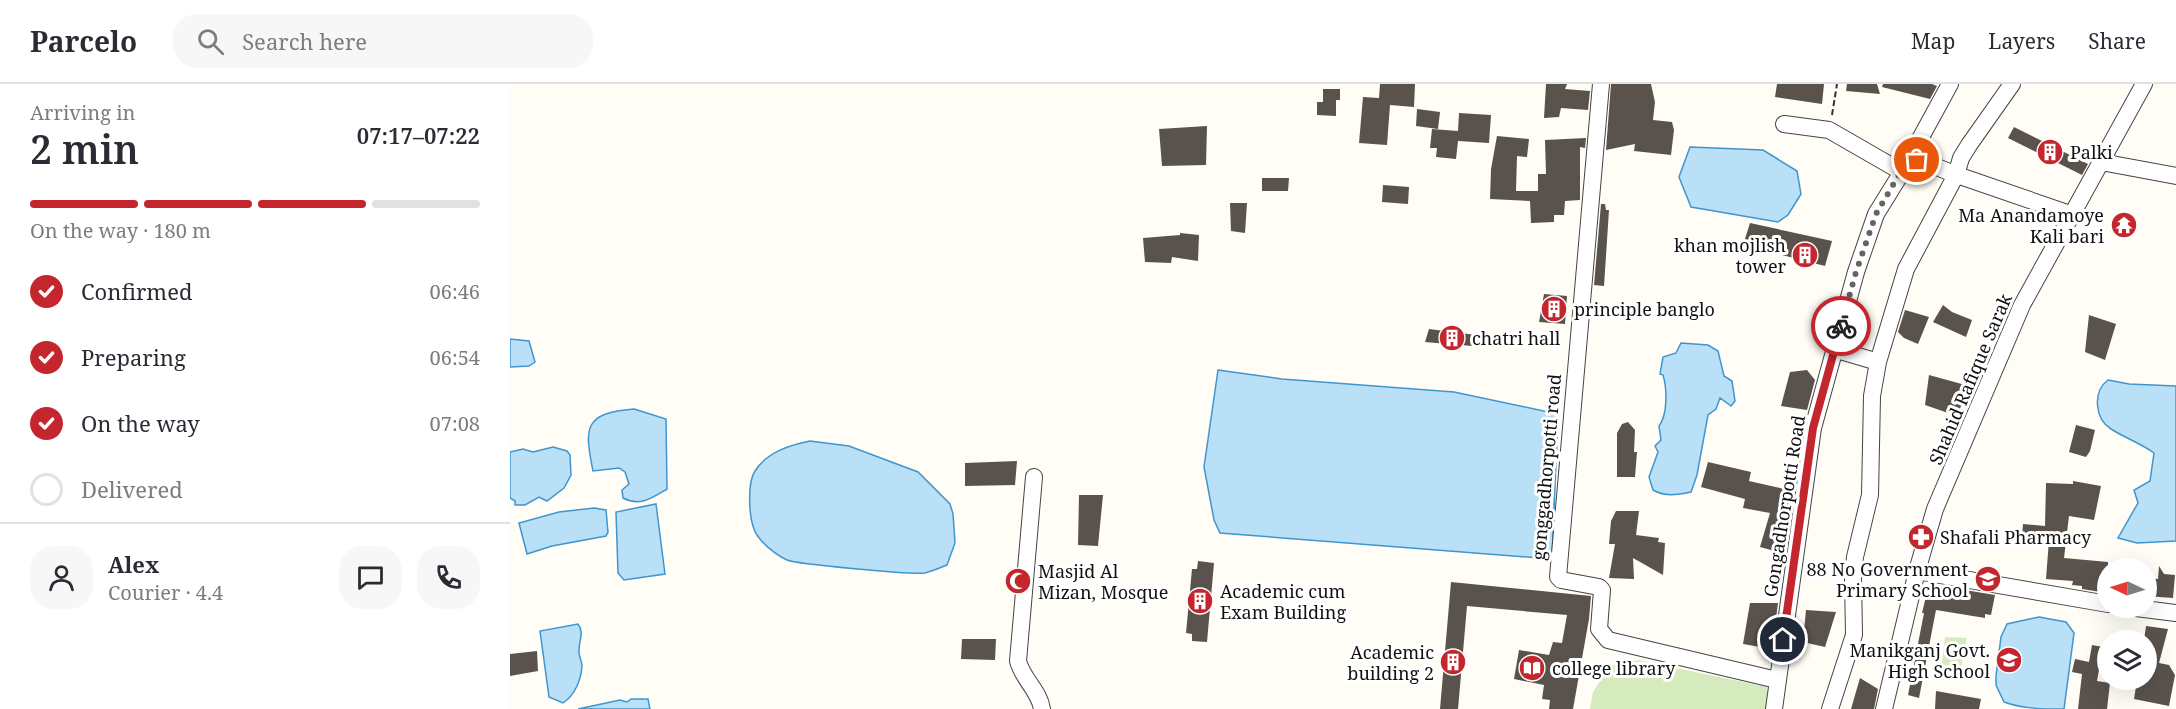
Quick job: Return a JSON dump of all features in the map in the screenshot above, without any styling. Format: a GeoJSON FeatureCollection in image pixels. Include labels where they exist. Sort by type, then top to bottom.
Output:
{"type":"FeatureCollection","features":[{"type":"Feature","properties":{"kind":"street","name":"gonggadhorpotti road"},"geometry":{"type":"LineString","coordinates":[[1601,84],[1558,577],[1561,580],[1599,587],[1602,590],[1599,629],[1608,640],[1777,680]]}},
{"type":"Feature","properties":{"kind":"street","name":"Gongadhorpotti Road"},"geometry":{"type":"LineString","coordinates":[[1774,709],[1813,428],[1840,351],[1856,272],[1876,214],[1913,158],[1950,84]]}},
{"type":"Feature","properties":{"kind":"street"},"geometry":{"type":"LineString","coordinates":[[1830,709],[1854,635],[1855,557],[1870,495],[1872,396],[1876,361],[1905,269],[1955,174],[1961,158],[2012,84]]}},
{"type":"Feature","properties":{"kind":"street","name":"Shahid Rafique Sarak"},"geometry":{"type":"LineString","coordinates":[[1884,709],[1917,571],[1935,509],[2022,305],[2070,214],[2144,84]]}},
{"type":"Feature","properties":{"kind":"street"},"geometry":{"type":"LineString","coordinates":[[1784,124],[1829,130],[1902,172]]}},
{"type":"Feature","properties":{"kind":"street"},"geometry":{"type":"LineString","coordinates":[[1913,158],[2070,214]]}},
{"type":"Feature","properties":{"kind":"street"},"geometry":{"type":"LineString","coordinates":[[2101,162],[2176,176]]}},
{"type":"Feature","properties":{"kind":"street"},"geometry":{"type":"LineString","coordinates":[[1840,351],[1876,361]]}},
{"type":"Feature","properties":{"kind":"street"},"geometry":{"type":"LineString","coordinates":[[1034,477],[1018,661],[1021,674],[1040,698],[1042,709]]}},
{"type":"Feature","properties":{"kind":"street"},"geometry":{"type":"LineString","coordinates":[[1917,571],[2097,602]]}},
{"type":"Feature","properties":{"kind":"street"},"geometry":{"type":"LineString","coordinates":[[2157,611],[2176,613]]}},
{"type":"Feature","properties":{"kind":"path"},"geometry":{"type":"LineString","coordinates":[[1829,130],[1837,84]]}},
{"type":"Feature","properties":{"kind":"green space"},"geometry":{"type":"Polygon","coordinates":[[[1945,637],[1967,638],[1960,673],[1941,670],[1945,637]]]}},
{"type":"Feature","properties":{"kind":"green space"},"geometry":{"type":"Polygon","coordinates":[[[1638,660],[1767,687],[1769,709],[1590,709],[1593,692],[1610,666],[1638,660]]]}},
{"type":"Feature","properties":{"kind":"water"},"geometry":{"type":"Polygon","coordinates":[[[1690,147],[1763,150],[1797,171],[1801,194],[1788,215],[1778,222],[1691,207],[1679,177],[1690,147]]]}},
{"type":"Feature","properties":{"kind":"water"},"geometry":{"type":"Polygon","coordinates":[[[510,339],[529,341],[535,362],[529,366],[510,367],[510,339]]]}},
{"type":"Feature","properties":{"kind":"water"},"geometry":{"type":"Polygon","coordinates":[[[1681,343],[1708,345],[1718,351],[1724,376],[1732,381],[1735,401],[1731,406],[1720,398],[1716,409],[1708,415],[1697,475],[1691,492],[1676,495],[1653,490],[1649,477],[1658,452],[1655,446],[1661,440],[1659,426],[1664,415],[1666,401],[1663,375],[1660,374],[1663,357],[1676,353],[1681,343]]]}},
{"type":"Feature","properties":{"kind":"water"},"geometry":{"type":"Polygon","coordinates":[[[1218,370],[1282,379],[1454,392],[1558,414],[1552,559],[1220,533],[1214,520],[1204,467],[1218,370]]]}},
{"type":"Feature","properties":{"kind":"water"},"geometry":{"type":"Polygon","coordinates":[[[2108,380],[2129,384],[2176,386],[2176,541],[2137,543],[2118,538],[2138,503],[2134,490],[2150,481],[2154,453],[2111,429],[2102,419],[2098,405],[2099,391],[2108,380]]]}},
{"type":"Feature","properties":{"kind":"water"},"geometry":{"type":"Polygon","coordinates":[[[634,409],[666,419],[667,489],[651,498],[635,502],[623,498],[622,490],[629,484],[625,472],[619,468],[593,471],[589,443],[591,425],[597,419],[605,414],[634,409]]]}},
{"type":"Feature","properties":{"kind":"water"},"geometry":{"type":"Polygon","coordinates":[[[810,441],[849,446],[918,472],[950,504],[955,543],[947,565],[925,573],[855,569],[787,560],[768,547],[756,534],[752,523],[750,500],[752,476],[760,464],[772,454],[810,441]]]}},
{"type":"Feature","properties":{"kind":"water"},"geometry":{"type":"Polygon","coordinates":[[[553,447],[567,451],[570,455],[571,475],[564,488],[547,501],[539,497],[525,505],[515,505],[515,501],[510,498],[510,452],[523,449],[533,452],[553,447]]]}},
{"type":"Feature","properties":{"kind":"water"},"geometry":{"type":"Polygon","coordinates":[[[656,504],[665,574],[624,580],[618,573],[616,512],[656,504]]]}},
{"type":"Feature","properties":{"kind":"water"},"geometry":{"type":"Polygon","coordinates":[[[594,508],[606,510],[608,532],[606,536],[552,546],[527,554],[519,523],[559,512],[594,508]]]}},
{"type":"Feature","properties":{"kind":"water"},"geometry":{"type":"Polygon","coordinates":[[[2039,617],[2066,622],[2074,633],[2064,709],[2041,709],[2004,702],[1996,685],[2001,637],[2007,624],[2039,617]]]}},
{"type":"Feature","properties":{"kind":"water"},"geometry":{"type":"Polygon","coordinates":[[[578,624],[581,631],[579,654],[582,664],[579,682],[563,703],[549,697],[540,631],[578,624]]]}},
{"type":"Feature","properties":{"kind":"water"},"geometry":{"type":"Polygon","coordinates":[[[631,699],[648,699],[650,709],[578,709],[620,700],[627,702],[631,699]]]}},
{"type":"Feature","properties":{"kind":"building"},"geometry":{"type":"Polygon","coordinates":[[[1380,84],[1415,84],[1414,107],[1390,105],[1387,145],[1359,143],[1363,97],[1379,98],[1380,84]]]}},
{"type":"Feature","properties":{"kind":"building"},"geometry":{"type":"Polygon","coordinates":[[[1546,84],[1567,84],[1565,89],[1590,91],[1588,110],[1561,108],[1559,117],[1544,118],[1546,84]]]}},
{"type":"Feature","properties":{"kind":"building"},"geometry":{"type":"Polygon","coordinates":[[[1611,84],[1651,84],[1655,102],[1653,120],[1672,122],[1674,130],[1671,155],[1634,151],[1635,144],[1606,150],[1611,84]]]}},
{"type":"Feature","properties":{"kind":"building"},"geometry":{"type":"Polygon","coordinates":[[[1777,84],[1824,84],[1822,104],[1775,97],[1777,84]]]}},
{"type":"Feature","properties":{"kind":"building"},"geometry":{"type":"Polygon","coordinates":[[[1847,84],[1877,84],[1880,94],[1846,91],[1847,84]]]}},
{"type":"Feature","properties":{"kind":"building"},"geometry":{"type":"Polygon","coordinates":[[[1883,84],[1932,84],[1937,86],[1930,99],[1882,87],[1883,84]]]}},
{"type":"Feature","properties":{"kind":"building"},"geometry":{"type":"Polygon","coordinates":[[[1323,89],[1340,89],[1340,100],[1336,100],[1336,116],[1317,115],[1317,102],[1323,102],[1323,89]]]}},
{"type":"Feature","properties":{"kind":"building"},"geometry":{"type":"Polygon","coordinates":[[[1417,109],[1440,112],[1438,129],[1416,126],[1417,109]]]}},
{"type":"Feature","properties":{"kind":"building"},"geometry":{"type":"Polygon","coordinates":[[[1459,113],[1491,115],[1489,143],[1458,141],[1456,159],[1436,157],[1437,148],[1430,148],[1432,129],[1458,131],[1459,113]]]}},
{"type":"Feature","properties":{"kind":"building"},"geometry":{"type":"Polygon","coordinates":[[[1207,126],[1206,165],[1162,166],[1159,129],[1207,126]]]}},
{"type":"Feature","properties":{"kind":"building","name":"Palki"},"geometry":{"type":"Polygon","coordinates":[[[2014,127],[2088,164],[2082,175],[2008,138],[2014,127]]]}},
{"type":"Feature","properties":{"kind":"building"},"geometry":{"type":"Polygon","coordinates":[[[1497,136],[1529,139],[1527,157],[1517,156],[1516,191],[1538,191],[1538,174],[1546,174],[1545,140],[1586,138],[1585,148],[1580,147],[1580,200],[1565,201],[1564,215],[1554,215],[1554,222],[1531,223],[1530,201],[1490,199],[1491,169],[1497,136]]]}},
{"type":"Feature","properties":{"kind":"building"},"geometry":{"type":"Polygon","coordinates":[[[1262,178],[1289,178],[1288,191],[1262,191],[1262,178]]]}},
{"type":"Feature","properties":{"kind":"building"},"geometry":{"type":"Polygon","coordinates":[[[1383,185],[1409,187],[1408,204],[1382,202],[1383,185]]]}},
{"type":"Feature","properties":{"kind":"building"},"geometry":{"type":"Polygon","coordinates":[[[1230,203],[1247,203],[1245,233],[1231,231],[1230,203]]]}},
{"type":"Feature","properties":{"kind":"building"},"geometry":{"type":"Polygon","coordinates":[[[1601,204],[1605,204],[1606,210],[1609,210],[1604,286],[1594,285],[1601,204]]]}},
{"type":"Feature","properties":{"kind":"building","name":"khan mojlish tower"},"geometry":{"type":"Polygon","coordinates":[[[1750,223],[1832,241],[1825,266],[1743,245],[1750,223]]]}},
{"type":"Feature","properties":{"kind":"building"},"geometry":{"type":"Polygon","coordinates":[[[1180,233],[1199,235],[1198,261],[1172,257],[1171,263],[1145,262],[1143,238],[1180,235],[1180,233]]]}},
{"type":"Feature","properties":{"kind":"building","name":"principle banglo"},"geometry":{"type":"Polygon","coordinates":[[[1544,294],[1567,296],[1565,324],[1539,322],[1544,294]]]}},
{"type":"Feature","properties":{"kind":"building"},"geometry":{"type":"Polygon","coordinates":[[[1943,305],[1952,312],[1972,320],[1966,337],[1933,322],[1943,305]]]}},
{"type":"Feature","properties":{"kind":"building"},"geometry":{"type":"Polygon","coordinates":[[[1905,310],[1929,317],[1918,344],[1904,338],[1898,332],[1905,310]]]}},
{"type":"Feature","properties":{"kind":"building"},"geometry":{"type":"Polygon","coordinates":[[[2089,315],[2116,324],[2105,360],[2085,352],[2089,315]]]}},
{"type":"Feature","properties":{"kind":"building","name":"chatri hall"},"geometry":{"type":"Polygon","coordinates":[[[1429,329],[1476,335],[1484,347],[1425,342],[1429,329]]]}},
{"type":"Feature","properties":{"kind":"building"},"geometry":{"type":"Polygon","coordinates":[[[1807,370],[1815,380],[1807,410],[1781,406],[1790,372],[1807,370]]]}},
{"type":"Feature","properties":{"kind":"building"},"geometry":{"type":"Polygon","coordinates":[[[1929,375],[1969,386],[1957,416],[1925,405],[1929,375]]]}},
{"type":"Feature","properties":{"kind":"building"},"geometry":{"type":"Polygon","coordinates":[[[1628,422],[1635,430],[1634,452],[1637,452],[1635,477],[1617,477],[1617,433],[1622,424],[1628,422]]]}},
{"type":"Feature","properties":{"kind":"building"},"geometry":{"type":"Polygon","coordinates":[[[2076,425],[2095,430],[2090,451],[2086,457],[2069,452],[2076,425]]]}},
{"type":"Feature","properties":{"kind":"building"},"geometry":{"type":"Polygon","coordinates":[[[1017,461],[1015,485],[965,486],[965,463],[1017,461]]]}},
{"type":"Feature","properties":{"kind":"building"},"geometry":{"type":"Polygon","coordinates":[[[1708,462],[1751,472],[1749,481],[1794,491],[1785,554],[1760,547],[1770,513],[1743,508],[1745,499],[1701,487],[1708,462]]]}},
{"type":"Feature","properties":{"kind":"building"},"geometry":{"type":"Polygon","coordinates":[[[2073,481],[2101,486],[2094,520],[2069,516],[2064,558],[2097,561],[2097,591],[2072,585],[2073,581],[2046,579],[2049,540],[2022,537],[2023,524],[2045,526],[2046,483],[2073,484],[2073,481]]]}},
{"type":"Feature","properties":{"kind":"building"},"geometry":{"type":"Polygon","coordinates":[[[1079,495],[1103,495],[1098,546],[1078,545],[1079,495]]]}},
{"type":"Feature","properties":{"kind":"building"},"geometry":{"type":"Polygon","coordinates":[[[1616,511],[1639,511],[1636,535],[1659,538],[1658,542],[1665,543],[1663,575],[1633,558],[1634,579],[1609,578],[1615,544],[1609,544],[1611,521],[1616,511]]]}},
{"type":"Feature","properties":{"kind":"building","name":"Academic cum Exam Building"},"geometry":{"type":"Polygon","coordinates":[[[1198,561],[1214,563],[1207,642],[1192,641],[1192,634],[1186,633],[1192,569],[1197,569],[1198,561]]]}},
{"type":"Feature","properties":{"kind":"building"},"geometry":{"type":"Polygon","coordinates":[[[2159,566],[2164,574],[2175,575],[2173,598],[2157,597],[2159,566]]]}},
{"type":"Feature","properties":{"kind":"building"},"geometry":{"type":"Polygon","coordinates":[[[1451,582],[1591,596],[1573,709],[1549,709],[1550,700],[1542,699],[1544,685],[1514,679],[1519,650],[1549,655],[1553,642],[1562,643],[1567,615],[1467,606],[1458,709],[1440,709],[1451,582]]]}},
{"type":"Feature","properties":{"kind":"building"},"geometry":{"type":"Polygon","coordinates":[[[1941,586],[1995,595],[1991,615],[1985,614],[1985,618],[1936,610],[1919,698],[1908,695],[1924,613],[1922,613],[1928,588],[1941,591],[1941,586]]]}},
{"type":"Feature","properties":{"kind":"building"},"geometry":{"type":"Polygon","coordinates":[[[1750,603],[1778,603],[1772,649],[1743,644],[1750,603]]]}},
{"type":"Feature","properties":{"kind":"building"},"geometry":{"type":"Polygon","coordinates":[[[1806,610],[1836,612],[1825,647],[1803,642],[1806,610]]]}},
{"type":"Feature","properties":{"kind":"building"},"geometry":{"type":"Polygon","coordinates":[[[2146,626],[2168,629],[2159,663],[2169,665],[2175,675],[2169,706],[2134,699],[2135,690],[2157,690],[2157,630],[2145,630],[2146,626]]]}},
{"type":"Feature","properties":{"kind":"building"},"geometry":{"type":"Polygon","coordinates":[[[962,639],[996,639],[995,660],[961,659],[962,639]]]}},
{"type":"Feature","properties":{"kind":"building"},"geometry":{"type":"Polygon","coordinates":[[[2092,645],[2097,646],[2097,690],[2109,690],[2107,709],[2078,709],[2082,674],[2072,672],[2075,659],[2089,662],[2092,645]]]}},
{"type":"Feature","properties":{"kind":"building"},"geometry":{"type":"Polygon","coordinates":[[[537,651],[538,671],[510,676],[510,654],[537,651]]]}},
{"type":"Feature","properties":{"kind":"building"},"geometry":{"type":"Polygon","coordinates":[[[1860,678],[1878,689],[1874,709],[1851,709],[1860,678]]]}},
{"type":"Feature","properties":{"kind":"building"},"geometry":{"type":"Polygon","coordinates":[[[1936,691],[1981,699],[1979,709],[1935,709],[1936,691]]]}},
{"type":"Feature","properties":{"kind":"way so far"},"geometry":{"type":"LineString","coordinates":[[1841,326],[1876,214],[1910,156],[1917,160]]}},
{"type":"Feature","properties":{"kind":"place","name":"Palki"},"geometry":{"type":"Point","coordinates":[2050,152]}},
{"type":"Feature","properties":{"kind":"place","name":"Ma Anandamoye Kali bari"},"geometry":{"type":"Point","coordinates":[2124,225]}},
{"type":"Feature","properties":{"kind":"place","name":"khan mojlish tower"},"geometry":{"type":"Point","coordinates":[1805,255]}},
{"type":"Feature","properties":{"kind":"place","name":"principle banglo"},"geometry":{"type":"Point","coordinates":[1554,309]}},
{"type":"Feature","properties":{"kind":"place","name":"chatri hall"},"geometry":{"type":"Point","coordinates":[1452,338]}},
{"type":"Feature","properties":{"kind":"place","name":"Shafali Pharmacy"},"geometry":{"type":"Point","coordinates":[1921,537]}},
{"type":"Feature","properties":{"kind":"place","name":"88 No Government Primary School"},"geometry":{"type":"Point","coordinates":[1988,579]}},
{"type":"Feature","properties":{"kind":"place","name":"Masjid Al Mizan, Mosque"},"geometry":{"type":"Point","coordinates":[1018,581]}},
{"type":"Feature","properties":{"kind":"place","name":"Academic cum Exam Building"},"geometry":{"type":"Point","coordinates":[1200,601]}},
{"type":"Feature","properties":{"kind":"place","name":"Manikganj Govt. High School"},"geometry":{"type":"Point","coordinates":[2009,660]}},
{"type":"Feature","properties":{"kind":"place","name":"Academic building 2"},"geometry":{"type":"Point","coordinates":[1453,662]}},
{"type":"Feature","properties":{"kind":"place","name":"college library"},"geometry":{"type":"Point","coordinates":[1532,668]}},
{"type":"Feature","properties":{"kind":"route"},"geometry":{"type":"LineString","coordinates":[[1783,640],[1813,428],[1841,326]]}}]}
